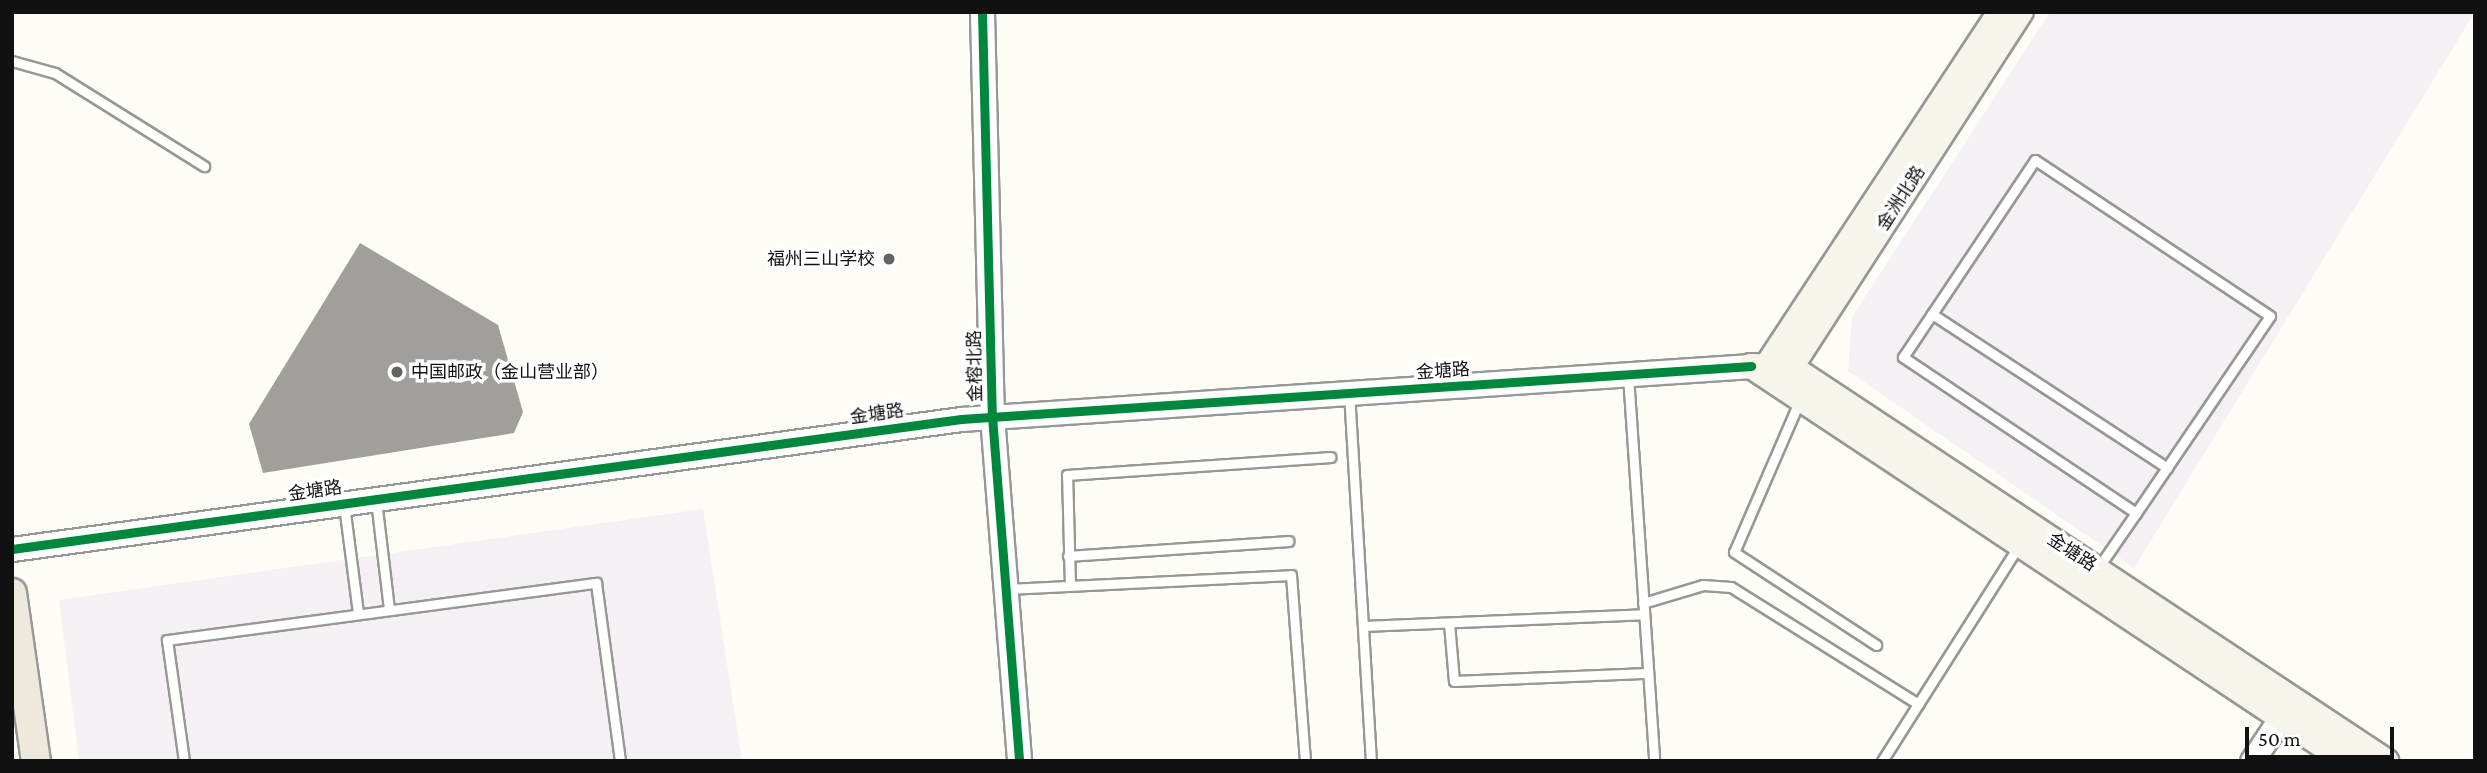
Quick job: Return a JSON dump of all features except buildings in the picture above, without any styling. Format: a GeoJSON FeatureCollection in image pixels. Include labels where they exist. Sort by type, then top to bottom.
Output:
{"type":"FeatureCollection","features":[{"type":"Feature","properties":{"kind":"main road","name":"金洲北路"},"geometry":{"type":"LineString","coordinates":[[1770,371],[2000,12]]}},
{"type":"Feature","properties":{"kind":"main road","name":"金洲北路"},"geometry":{"type":"LineString","coordinates":[[1770,371],[2021,12]]}},
{"type":"Feature","properties":{"kind":"main road","name":"金塘路"},"geometry":{"type":"LineString","coordinates":[[1770,371],[1801,398],[2021,543],[2092,578]]}},
{"type":"Feature","properties":{"kind":"main road","name":"金塘路"},"geometry":{"type":"LineString","coordinates":[[1770,371],[2092,578],[2287,708],[2386,761]]}},
{"type":"Feature","properties":{"kind":"main road"},"geometry":{"type":"LineString","coordinates":[[12,593],[36,761]]}},
{"type":"Feature","properties":{"kind":"main road","name":"金塘路"},"geometry":{"type":"LineString","coordinates":[[2287,708],[2346,761]]}},
{"type":"Feature","properties":{"kind":"street","name":"金榕北路"},"geometry":{"type":"LineString","coordinates":[[982,12],[992,416],[1019,761]]}},
{"type":"Feature","properties":{"kind":"street","name":"金塘路"},"geometry":{"type":"LineString","coordinates":[[12,549],[992,416],[1628,374],[1770,371]]}},
{"type":"Feature","properties":{"kind":"street"},"geometry":{"type":"LineString","coordinates":[[2252,761],[2287,708]]}},
{"type":"Feature","properties":{"kind":"lane"},"geometry":{"type":"LineString","coordinates":[[12,61],[54,73],[204,166]]}},
{"type":"Feature","properties":{"kind":"lane"},"geometry":{"type":"LineString","coordinates":[[2092,578],[2270,316],[2035,160],[1903,357],[2136,513]]}},
{"type":"Feature","properties":{"kind":"lane"},"geometry":{"type":"LineString","coordinates":[[1933,314],[2167,468]]}},
{"type":"Feature","properties":{"kind":"lane"},"geometry":{"type":"LineString","coordinates":[[1628,374],[1654,761]]}},
{"type":"Feature","properties":{"kind":"lane"},"geometry":{"type":"LineString","coordinates":[[1349,392],[1371,761]]}},
{"type":"Feature","properties":{"kind":"lane"},"geometry":{"type":"LineString","coordinates":[[1801,398],[1734,552],[1876,645]]}},
{"type":"Feature","properties":{"kind":"lane"},"geometry":{"type":"LineString","coordinates":[[1070,586],[1064,489],[1072,472],[1331,457]]}},
{"type":"Feature","properties":{"kind":"lane"},"geometry":{"type":"LineString","coordinates":[[376,499],[389,609]]}},
{"type":"Feature","properties":{"kind":"lane"},"geometry":{"type":"LineString","coordinates":[[344,503],[358,613]]}},
{"type":"Feature","properties":{"kind":"lane"},"geometry":{"type":"LineString","coordinates":[[1068,556],[1288,541]]}},
{"type":"Feature","properties":{"kind":"lane"},"geometry":{"type":"LineString","coordinates":[[1881,761],[2021,543]]}},
{"type":"Feature","properties":{"kind":"lane"},"geometry":{"type":"LineString","coordinates":[[1006,589],[1291,575],[1305,761]]}},
{"type":"Feature","properties":{"kind":"lane"},"geometry":{"type":"LineString","coordinates":[[184,761],[167,640],[596,583],[620,761]]}},
{"type":"Feature","properties":{"kind":"lane"},"geometry":{"type":"LineString","coordinates":[[1643,603],[1703,585],[1731,587],[1918,704]]}},
{"type":"Feature","properties":{"kind":"lane"},"geometry":{"type":"LineString","coordinates":[[1363,626],[1644,614]]}},
{"type":"Feature","properties":{"kind":"lane"},"geometry":{"type":"LineString","coordinates":[[1449,622],[1454,681],[1648,673]]}},
{"type":"Feature","properties":{"kind":"shaded area"},"geometry":{"type":"Polygon","coordinates":[[[2050,12],[2475,12],[2134,568],[1848,371],[1852,317],[2050,12]]]}},
{"type":"Feature","properties":{"kind":"shaded area"},"geometry":{"type":"Polygon","coordinates":[[[703,509],[742,761],[79,761],[59,600],[703,509]]]}},
{"type":"Feature","properties":{"kind":"cycle path"},"geometry":{"type":"LineString","coordinates":[[982,12],[992,416],[1019,761]]}},
{"type":"Feature","properties":{"kind":"cycle path"},"geometry":{"type":"LineString","coordinates":[[12,549],[961,419],[1751,366]]}},
{"type":"Feature","properties":{"kind":"place","name":"福州三山学校"},"geometry":{"type":"Point","coordinates":[889,259]}},
{"type":"Feature","properties":{"kind":"place","name":"中国邮政（金山营业部）"},"geometry":{"type":"Point","coordinates":[397,372]}}]}
